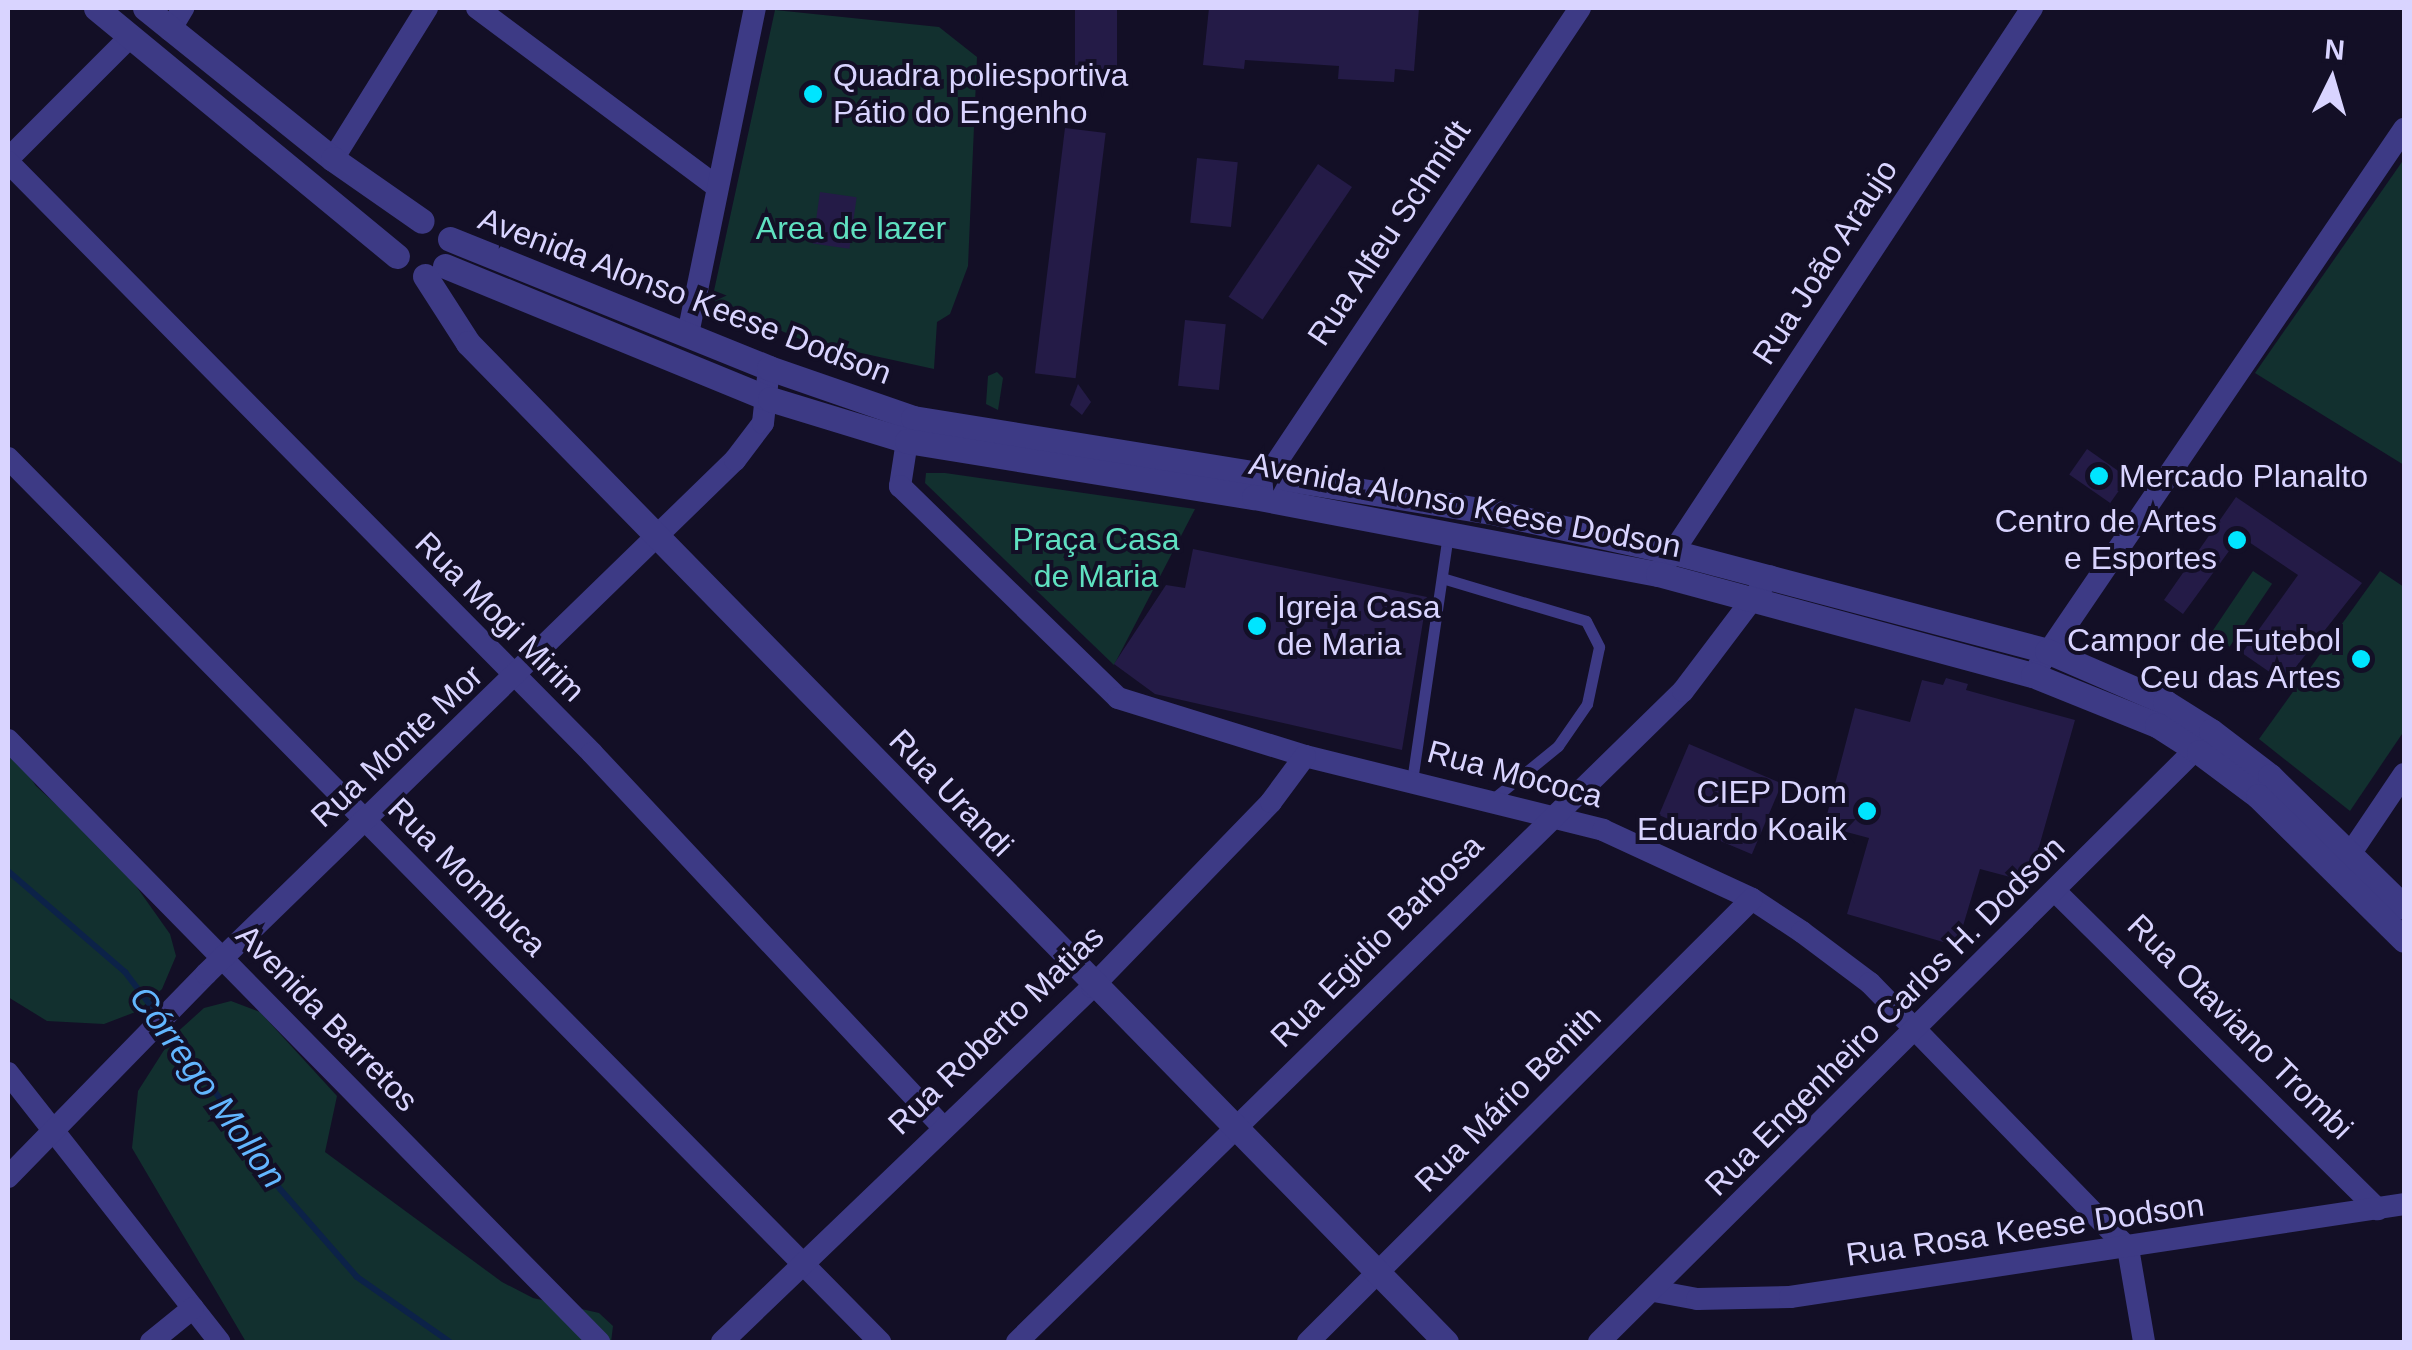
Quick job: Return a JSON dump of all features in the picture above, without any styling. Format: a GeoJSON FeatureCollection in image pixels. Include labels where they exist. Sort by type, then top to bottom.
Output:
{"type":"FeatureCollection","features":[{"type":"Feature","properties":{"kind":"street"},"geometry":{"type":"LineString","coordinates":[[96,8],[397,256],[407,271],[435,271],[450,239],[439,226],[422,221],[333,159],[177,18],[145,8]]}},
{"type":"Feature","properties":{"kind":"street"},"geometry":{"type":"LineString","coordinates":[[333,159],[428,8]]}},
{"type":"Feature","properties":{"kind":"street"},"geometry":{"type":"LineString","coordinates":[[477,8],[717,186]]}},
{"type":"Feature","properties":{"kind":"street"},"geometry":{"type":"LineString","coordinates":[[688,334],[755,8]]}},
{"type":"Feature","properties":{"kind":"street","name":"Rua Alfeu Schmidt"},"geometry":{"type":"LineString","coordinates":[[1254,496],[1580,8]]}},
{"type":"Feature","properties":{"kind":"street","name":"Rua João Araujo"},"geometry":{"type":"LineString","coordinates":[[1658,574],[2032,8]]}},
{"type":"Feature","properties":{"kind":"street"},"geometry":{"type":"LineString","coordinates":[[8,160],[129,38]]}},
{"type":"Feature","properties":{"kind":"street"},"geometry":{"type":"LineString","coordinates":[[2033,675],[2404,129]]}},
{"type":"Feature","properties":{"kind":"street","name":"Rua Mogi Mirim"},"geometry":{"type":"LineString","coordinates":[[8,160],[514,680],[592,753],[941,1125]]}},
{"type":"Feature","properties":{"kind":"street"},"geometry":{"type":"LineString","coordinates":[[397,256],[398,237],[422,221]]}},
{"type":"Feature","properties":{"kind":"street","name":"Avenida Alonso Keese Dodson"},"geometry":{"type":"LineString","coordinates":[[450,239],[769,368],[914,418],[1268,472],[1673,552],[2047,651],[2164,702],[2344,862],[2404,908]]}},
{"type":"Feature","properties":{"kind":"street","name":"Avenida Alonso Keese Dodson"},"geometry":{"type":"LineString","coordinates":[[435,271],[770,399],[908,441],[1254,496],[1658,574],[2033,675],[2205,741]]}},
{"type":"Feature","properties":{"kind":"street","name":"Rua Urandi"},"geometry":{"type":"LineString","coordinates":[[435,271],[468,343],[660,535],[1092,986],[1446,1342]]}},
{"type":"Feature","properties":{"kind":"street"},"geometry":{"type":"LineString","coordinates":[[769,368],[770,399]]}},
{"type":"Feature","properties":{"kind":"street","name":"Rua Monte Mor"},"geometry":{"type":"LineString","coordinates":[[8,1176],[364,820],[514,680],[660,535],[752,440],[770,399]]}},
{"type":"Feature","properties":{"kind":"street","name":"Rua Mococa"},"geometry":{"type":"LineString","coordinates":[[908,441],[900,486],[1098,684],[1147,710],[1306,756],[1552,813],[1752,899],[1870,983],[2128,1248]]}},
{"type":"Feature","properties":{"kind":"street","name":"Rua Mombuca"},"geometry":{"type":"LineString","coordinates":[[8,458],[880,1342]]}},
{"type":"Feature","properties":{"kind":"street","name":"Rua Egidio Barbosa"},"geometry":{"type":"LineString","coordinates":[[1016,1342],[1552,813],[1683,690],[1770,576]]}},
{"type":"Feature","properties":{"kind":"street","name":"Avenida Barretos"},"geometry":{"type":"LineString","coordinates":[[8,740],[215,967],[599,1342]]}},
{"type":"Feature","properties":{"kind":"street","name":"Rua Engenheiro Carlos H. Dodson"},"geometry":{"type":"LineString","coordinates":[[1599,1342],[2205,741]]}},
{"type":"Feature","properties":{"kind":"street","name":"Rua Roberto Matias"},"geometry":{"type":"LineString","coordinates":[[722,1342],[941,1125],[1092,986],[1271,802],[1306,756]]}},
{"type":"Feature","properties":{"kind":"street"},"geometry":{"type":"LineString","coordinates":[[2344,862],[2404,774]]}},
{"type":"Feature","properties":{"kind":"street","name":"Avenida Alonso Keese Dodson"},"geometry":{"type":"LineString","coordinates":[[2344,862],[2404,940]]}},
{"type":"Feature","properties":{"kind":"street","name":"Rua Otaviano Trombi"},"geometry":{"type":"LineString","coordinates":[[2056,892],[2378,1209]]}},
{"type":"Feature","properties":{"kind":"street","name":"Rua Mário Benith"},"geometry":{"type":"LineString","coordinates":[[1308,1342],[1752,899]]}},
{"type":"Feature","properties":{"kind":"street"},"geometry":{"type":"LineString","coordinates":[[8,1073],[220,1342]]}},
{"type":"Feature","properties":{"kind":"street","name":"Rua Rosa Keese Dodson"},"geometry":{"type":"LineString","coordinates":[[1654,1291],[1697,1299],[1790,1297],[2404,1204]]}},
{"type":"Feature","properties":{"kind":"street"},"geometry":{"type":"LineString","coordinates":[[2128,1248],[2144,1342]]}},
{"type":"Feature","properties":{"kind":"street"},"geometry":{"type":"LineString","coordinates":[[151,1342],[193,1308]]}},
{"type":"Feature","properties":{"kind":"lane"},"geometry":{"type":"LineString","coordinates":[[1412,780],[1448,534]]}},
{"type":"Feature","properties":{"kind":"lane"},"geometry":{"type":"LineString","coordinates":[[1442,578],[1586,621],[1599,646],[1586,704],[1558,746],[1493,799]]}},
{"type":"Feature","properties":{"kind":"green space","name":"Area de lazer"},"geometry":{"type":"Polygon","coordinates":[[[775,10],[939,27],[977,57],[968,266],[950,314],[937,322],[934,369],[802,340],[712,300],[775,10]]]}},
{"type":"Feature","properties":{"kind":"green space"},"geometry":{"type":"Polygon","coordinates":[[[2404,159],[2404,465],[2255,373],[2404,159]]]}},
{"type":"Feature","properties":{"kind":"green space"},"geometry":{"type":"Polygon","coordinates":[[[997,372],[1003,378],[998,410],[986,404],[988,376],[997,372]]]}},
{"type":"Feature","properties":{"kind":"green space","name":"Praça Casa de Maria"},"geometry":{"type":"Polygon","coordinates":[[[926,473],[1195,509],[1114,665],[925,483],[926,473]]]}},
{"type":"Feature","properties":{"kind":"green space"},"geometry":{"type":"Polygon","coordinates":[[[2253,571],[2272,584],[2230,647],[2211,634],[2253,571]]]}},
{"type":"Feature","properties":{"kind":"green space","name":"Campor de Futebol Ceu das Artes"},"geometry":{"type":"Polygon","coordinates":[[[2380,571],[2404,587],[2404,731],[2350,811],[2259,739],[2380,571]]]}},
{"type":"Feature","properties":{"kind":"green space"},"geometry":{"type":"Polygon","coordinates":[[[8,744],[36,786],[119,862],[170,934],[176,956],[162,989],[138,1011],[104,1024],[47,1021],[8,997],[8,744]]]}},
{"type":"Feature","properties":{"kind":"green space"},"geometry":{"type":"Polygon","coordinates":[[[231,1001],[260,1012],[337,1096],[325,1152],[502,1282],[533,1298],[599,1313],[613,1326],[611,1342],[246,1342],[132,1148],[138,1091],[173,1036],[204,1008],[231,1001]]]}},
{"type":"Feature","properties":{"kind":"building"},"geometry":{"type":"Polygon","coordinates":[[[1075,8],[1117,8],[1117,69],[1075,69],[1075,8]]]}},
{"type":"Feature","properties":{"kind":"building"},"geometry":{"type":"Polygon","coordinates":[[[1209,8],[1419,8],[1414,71],[1395,69],[1394,82],[1338,79],[1339,66],[1245,60],[1244,69],[1203,65],[1209,8]]]}},
{"type":"Feature","properties":{"kind":"building"},"geometry":{"type":"Polygon","coordinates":[[[1065,128],[1106,133],[1076,378],[1035,373],[1065,128]]]}},
{"type":"Feature","properties":{"kind":"building"},"geometry":{"type":"Polygon","coordinates":[[[1197,158],[1238,162],[1231,227],[1190,223],[1197,158]]]}},
{"type":"Feature","properties":{"kind":"building"},"geometry":{"type":"Polygon","coordinates":[[[1318,164],[1352,187],[1263,320],[1229,297],[1318,164]]]}},
{"type":"Feature","properties":{"kind":"building"},"geometry":{"type":"Polygon","coordinates":[[[820,192],[857,197],[849,249],[813,243],[820,192]]]}},
{"type":"Feature","properties":{"kind":"building"},"geometry":{"type":"Polygon","coordinates":[[[1185,320],[1226,324],[1219,390],[1178,386],[1185,320]]]}},
{"type":"Feature","properties":{"kind":"building"},"geometry":{"type":"Polygon","coordinates":[[[1078,384],[1091,402],[1082,415],[1070,405],[1078,384]]]}},
{"type":"Feature","properties":{"kind":"building","name":"Mercado Planalto"},"geometry":{"type":"Polygon","coordinates":[[[2087,449],[2128,478],[2110,503],[2069,474],[2087,449]]]}},
{"type":"Feature","properties":{"kind":"building"},"geometry":{"type":"Polygon","coordinates":[[[2236,497],[2362,583],[2284,682],[2242,653],[2298,575],[2240,536],[2183,614],[2164,600],[2236,497]]]}},
{"type":"Feature","properties":{"kind":"building","name":"Igreja Casa de Maria"},"geometry":{"type":"Polygon","coordinates":[[[1193,549],[1427,597],[1402,750],[1155,694],[1114,664],[1166,585],[1185,588],[1193,549]]]}},
{"type":"Feature","properties":{"kind":"building"},"geometry":{"type":"Polygon","coordinates":[[[1946,678],[1968,684],[1966,690],[2075,720],[2029,882],[1980,869],[1957,946],[1847,914],[1869,838],[1824,826],[1855,708],[1910,722],[1922,680],[1943,685],[1946,678]]]}},
{"type":"Feature","properties":{"kind":"building"},"geometry":{"type":"Polygon","coordinates":[[[1689,744],[1782,783],[1752,854],[1659,815],[1689,744]]]}},
{"type":"Feature","properties":{"kind":"waterway","name":"Córrego Mollon"},"geometry":{"type":"LineString","coordinates":[[8,871],[125,972],[157,1014]]}},
{"type":"Feature","properties":{"kind":"waterway","name":"Córrego Mollon"},"geometry":{"type":"LineString","coordinates":[[164,1024],[221,1100],[245,1149],[357,1277],[450,1342]]}},
{"type":"Feature","properties":{"kind":"place","name":"Quadra poliesportiva Pátio do Engenho"},"geometry":{"type":"Point","coordinates":[813,94]}},
{"type":"Feature","properties":{"kind":"place","name":"Mercado Planalto"},"geometry":{"type":"Point","coordinates":[2099,476]}},
{"type":"Feature","properties":{"kind":"place","name":"Centro de Artes e Esportes"},"geometry":{"type":"Point","coordinates":[2237,540]}},
{"type":"Feature","properties":{"kind":"place","name":"Igreja Casa de Maria"},"geometry":{"type":"Point","coordinates":[1257,626]}},
{"type":"Feature","properties":{"kind":"place","name":"Campor de Futebol Ceu das Artes"},"geometry":{"type":"Point","coordinates":[2361,659]}},
{"type":"Feature","properties":{"kind":"place","name":"CIEP Dom Eduardo Koaik"},"geometry":{"type":"Point","coordinates":[1867,811]}}]}
